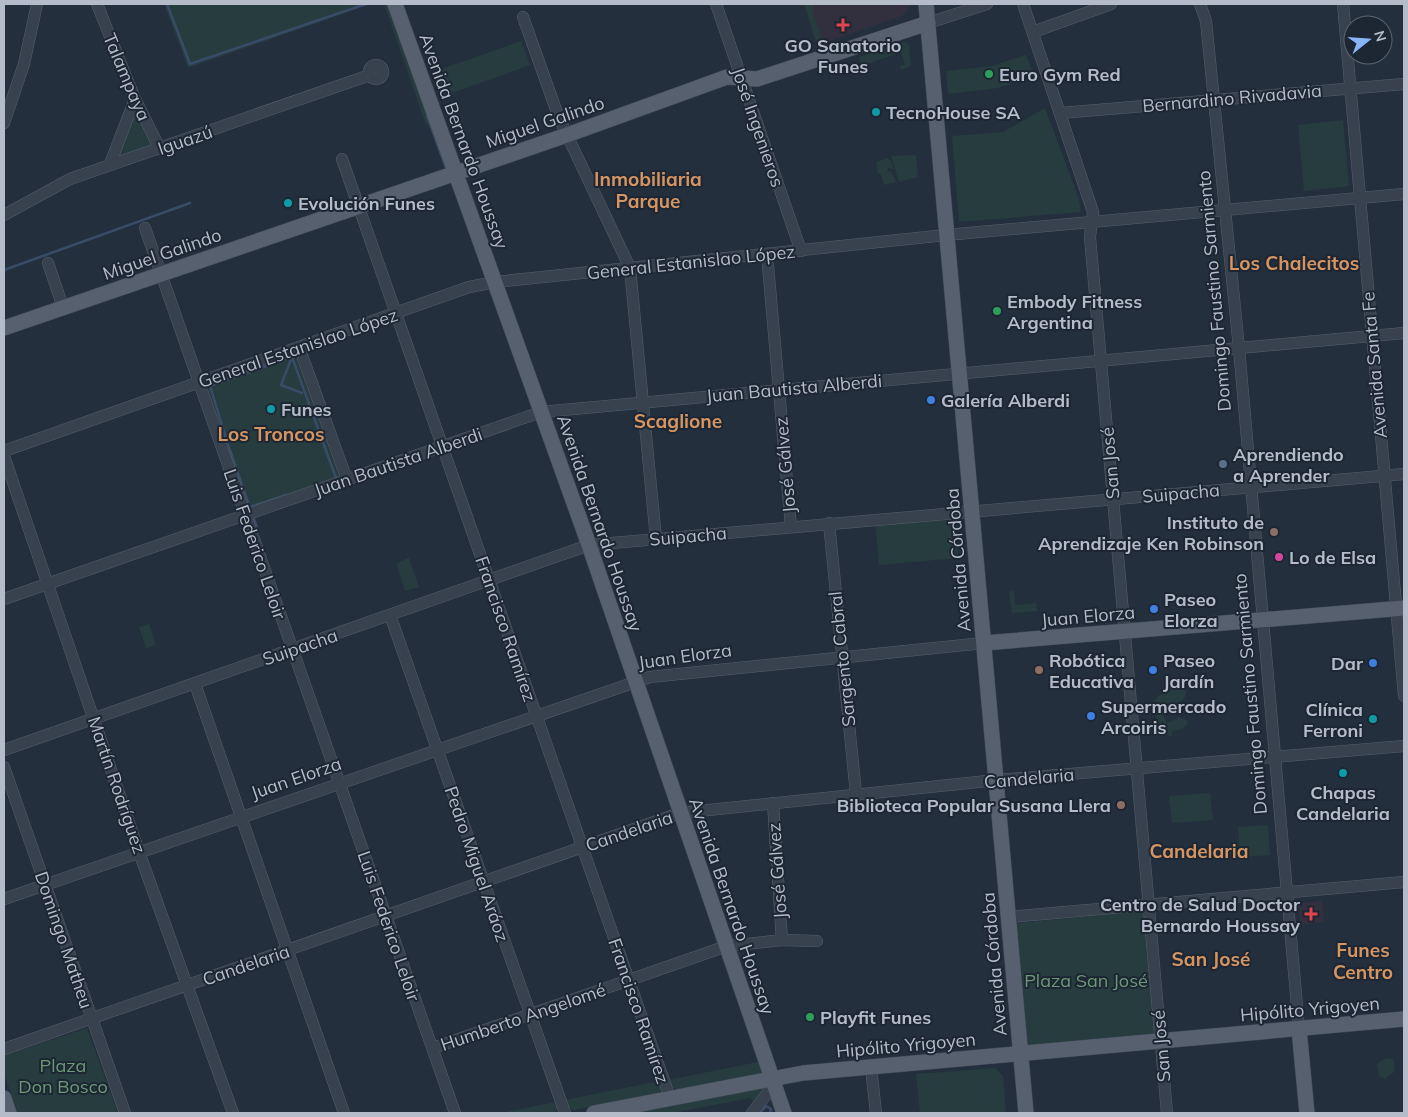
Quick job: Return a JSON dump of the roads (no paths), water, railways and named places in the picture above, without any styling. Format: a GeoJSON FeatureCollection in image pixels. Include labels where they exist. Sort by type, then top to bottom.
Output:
{"type":"FeatureCollection","features":[{"type":"Feature","properties":{"kind":"main road","name":"Avenida Bernardo Houssay"},"geometry":{"type":"LineString","coordinates":[[395,4],[454,173],[542,412],[773,1081],[780,1111]]}},
{"type":"Feature","properties":{"kind":"main road","name":"Avenida Córdoba"},"geometry":{"type":"LineString","coordinates":[[926,4],[1026,1113]]}},
{"type":"Feature","properties":{"kind":"main road","name":"Miguel Galindo"},"geometry":{"type":"LineString","coordinates":[[4,328],[567,135],[727,76],[757,79],[928,23]]}},
{"type":"Feature","properties":{"kind":"main road","name":"Juan Elorza"},"geometry":{"type":"LineString","coordinates":[[984,643],[1400,609]]}},
{"type":"Feature","properties":{"kind":"main road","name":"Hipólito Yrigoyen"},"geometry":{"type":"LineString","coordinates":[[594,1113],[622,1111],[670,1098],[872,1067],[1404,1019]]}},
{"type":"Feature","properties":{"kind":"main road","name":"Domingo Faustino Sarmiento"},"geometry":{"type":"LineString","coordinates":[[1299,1029],[1307,1113]]}},
{"type":"Feature","properties":{"kind":"main road"},"geometry":{"type":"LineString","coordinates":[[4,1098],[9,1113]]}},
{"type":"Feature","properties":{"kind":"street"},"geometry":{"type":"LineString","coordinates":[[4,122],[7,102],[24,64],[37,4]]}},
{"type":"Feature","properties":{"kind":"street","name":"Talampaya"},"geometry":{"type":"LineString","coordinates":[[97,4],[135,99],[160,149]]}},
{"type":"Feature","properties":{"kind":"street","name":"José Ingenieros"},"geometry":{"type":"LineString","coordinates":[[716,4],[801,251]]}},
{"type":"Feature","properties":{"kind":"street","name":"Miguel Galindo"},"geometry":{"type":"LineString","coordinates":[[928,23],[987,4]]}},
{"type":"Feature","properties":{"kind":"street","name":"San José"},"geometry":{"type":"LineString","coordinates":[[1023,4],[1092,206],[1090,237],[1167,1113]]}},
{"type":"Feature","properties":{"kind":"street"},"geometry":{"type":"LineString","coordinates":[[1033,32],[1111,4]]}},
{"type":"Feature","properties":{"kind":"street","name":"Domingo Faustino Sarmiento"},"geometry":{"type":"LineString","coordinates":[[1200,4],[1206,21],[1239,348],[1299,1029]]}},
{"type":"Feature","properties":{"kind":"street","name":"Avenida Santa Fe"},"geometry":{"type":"LineString","coordinates":[[1343,4],[1384,476],[1400,609],[1404,696]]}},
{"type":"Feature","properties":{"kind":"street"},"geometry":{"type":"LineString","coordinates":[[523,17],[567,135],[630,268],[656,539]]}},
{"type":"Feature","properties":{"kind":"street","name":"Iguazú"},"geometry":{"type":"LineString","coordinates":[[4,215],[70,179],[370,75]]}},
{"type":"Feature","properties":{"kind":"street","name":"Bernardino Rivadavia"},"geometry":{"type":"LineString","coordinates":[[1061,113],[1404,84]]}},
{"type":"Feature","properties":{"kind":"street"},"geometry":{"type":"LineString","coordinates":[[110,164],[135,99]]}},
{"type":"Feature","properties":{"kind":"street","name":"Francisco Ramírez"},"geometry":{"type":"LineString","coordinates":[[342,159],[670,1098]]}},
{"type":"Feature","properties":{"kind":"street","name":"General Estanislao López"},"geometry":{"type":"LineString","coordinates":[[4,451],[396,313],[469,288],[495,282],[946,235],[1404,194]]}},
{"type":"Feature","properties":{"kind":"street","name":"Luis Federico Leloir"},"geometry":{"type":"LineString","coordinates":[[145,228],[455,1113]]}},
{"type":"Feature","properties":{"kind":"street","name":"José Gálvez"},"geometry":{"type":"LineString","coordinates":[[767,254],[791,527]]}},
{"type":"Feature","properties":{"kind":"street"},"geometry":{"type":"LineString","coordinates":[[48,262],[63,308]]}},
{"type":"Feature","properties":{"kind":"street","name":"Juan Bautista Alberdi"},"geometry":{"type":"LineString","coordinates":[[4,599],[542,412],[1404,333]]}},
{"type":"Feature","properties":{"kind":"street"},"geometry":{"type":"LineString","coordinates":[[299,347],[347,480]]}},
{"type":"Feature","properties":{"kind":"street","name":"Martín Rodríguez"},"geometry":{"type":"LineString","coordinates":[[4,456],[139,852],[233,1113]]}},
{"type":"Feature","properties":{"kind":"street","name":"Suipacha"},"geometry":{"type":"LineString","coordinates":[[4,750],[588,545],[972,510],[1404,474]]}},
{"type":"Feature","properties":{"kind":"street","name":"Sargento Cabral"},"geometry":{"type":"LineString","coordinates":[[829,523],[856,794]]}},
{"type":"Feature","properties":{"kind":"street","name":"Pedro Miguel Aráoz"},"geometry":{"type":"LineString","coordinates":[[390,615],[565,1113]]}},
{"type":"Feature","properties":{"kind":"street","name":"Juan Elorza"},"geometry":{"type":"LineString","coordinates":[[4,899],[650,677],[984,643]]}},
{"type":"Feature","properties":{"kind":"street"},"geometry":{"type":"LineString","coordinates":[[194,684],[344,1113]]}},
{"type":"Feature","properties":{"kind":"street","name":"Candelaria"},"geometry":{"type":"LineString","coordinates":[[4,1050],[680,813],[996,780],[1137,770],[1404,746]]}},
{"type":"Feature","properties":{"kind":"street","name":"Domingo Matheu"},"geometry":{"type":"LineString","coordinates":[[4,767],[125,1113]]}},
{"type":"Feature","properties":{"kind":"street","name":"José Gálvez"},"geometry":{"type":"LineString","coordinates":[[773,803],[782,940]]}},
{"type":"Feature","properties":{"kind":"street"},"geometry":{"type":"LineString","coordinates":[[1009,917],[1404,882]]}},
{"type":"Feature","properties":{"kind":"street","name":"Humberto Angelomé"},"geometry":{"type":"LineString","coordinates":[[433,1048],[727,946],[782,940],[816,941]]}},
{"type":"Feature","properties":{"kind":"street"},"geometry":{"type":"LineString","coordinates":[[872,1067],[876,1113]]}},
{"type":"Feature","properties":{"kind":"street"},"geometry":{"type":"LineString","coordinates":[[752,1113],[773,1081]]}},
{"type":"Feature","properties":{"kind":"waterway"},"geometry":{"type":"LineString","coordinates":[[167,4],[190,64],[366,4]]}},
{"type":"Feature","properties":{"kind":"waterway"},"geometry":{"type":"LineString","coordinates":[[427,116],[446,168]]}},
{"type":"Feature","properties":{"kind":"waterway"},"geometry":{"type":"LineString","coordinates":[[4,270],[190,203]]}},
{"type":"Feature","properties":{"kind":"waterway"},"geometry":{"type":"LineString","coordinates":[[270,365],[291,357]]}},
{"type":"Feature","properties":{"kind":"waterway"},"geometry":{"type":"LineString","coordinates":[[292,357],[336,478],[334,479]]}},
{"type":"Feature","properties":{"kind":"waterway"},"geometry":{"type":"LineString","coordinates":[[292,357],[281,385],[302,393]]}},
{"type":"Feature","properties":{"kind":"waterway"},"geometry":{"type":"LineString","coordinates":[[229,448],[210,386],[267,366]]}},
{"type":"Feature","properties":{"kind":"waterway"},"geometry":{"type":"LineString","coordinates":[[230,450],[250,508]]}},
{"type":"Feature","properties":{"kind":"waterway"},"geometry":{"type":"LineString","coordinates":[[250,507],[286,495]]}},
{"type":"Feature","properties":{"kind":"waterway"},"geometry":{"type":"LineString","coordinates":[[254,519],[258,530]]}},
{"type":"Feature","properties":{"kind":"waterway"},"geometry":{"type":"LineString","coordinates":[[760,1113],[766,1106],[771,1109],[770,1113]]}},
{"type":"Feature","properties":{"kind":"place","name":"GO Sanatorio Funes"},"geometry":{"type":"Point","coordinates":[843,25]}},
{"type":"Feature","properties":{"kind":"place","name":"Euro Gym Red"},"geometry":{"type":"Point","coordinates":[989,74]}},
{"type":"Feature","properties":{"kind":"place","name":"TecnoHouse SA"},"geometry":{"type":"Point","coordinates":[876,112]}},
{"type":"Feature","properties":{"kind":"place","name":"Evolución Funes"},"geometry":{"type":"Point","coordinates":[288,203]}},
{"type":"Feature","properties":{"kind":"place","name":"Embody Fitness Argentina"},"geometry":{"type":"Point","coordinates":[997,311]}},
{"type":"Feature","properties":{"kind":"place","name":"Galería Alberdi"},"geometry":{"type":"Point","coordinates":[931,400]}},
{"type":"Feature","properties":{"kind":"place","name":"Funes"},"geometry":{"type":"Point","coordinates":[271,409]}},
{"type":"Feature","properties":{"kind":"place","name":"Aprendiendo a Aprender"},"geometry":{"type":"Point","coordinates":[1223,464]}},
{"type":"Feature","properties":{"kind":"place","name":"Instituto de Aprendizaje Ken Robinson"},"geometry":{"type":"Point","coordinates":[1274,532]}},
{"type":"Feature","properties":{"kind":"place","name":"Lo de Elsa"},"geometry":{"type":"Point","coordinates":[1279,557]}},
{"type":"Feature","properties":{"kind":"place","name":"Paseo Elorza"},"geometry":{"type":"Point","coordinates":[1154,609]}},
{"type":"Feature","properties":{"kind":"place","name":"Dar"},"geometry":{"type":"Point","coordinates":[1373,663]}},
{"type":"Feature","properties":{"kind":"place","name":"Robótica Educativa"},"geometry":{"type":"Point","coordinates":[1039,670]}},
{"type":"Feature","properties":{"kind":"place","name":"Paseo Jardín"},"geometry":{"type":"Point","coordinates":[1153,670]}},
{"type":"Feature","properties":{"kind":"place","name":"Supermercado Arcoiris"},"geometry":{"type":"Point","coordinates":[1091,716]}},
{"type":"Feature","properties":{"kind":"place","name":"Clínica Ferroni"},"geometry":{"type":"Point","coordinates":[1373,719]}},
{"type":"Feature","properties":{"kind":"place","name":"Chapas Candelaria"},"geometry":{"type":"Point","coordinates":[1343,773]}},
{"type":"Feature","properties":{"kind":"place","name":"Biblioteca Popular Susana Llera"},"geometry":{"type":"Point","coordinates":[1121,805]}},
{"type":"Feature","properties":{"kind":"place","name":"Centro de Salud Doctor Bernardo Houssay"},"geometry":{"type":"Point","coordinates":[1311,914]}},
{"type":"Feature","properties":{"kind":"place","name":"Playfit Funes"},"geometry":{"type":"Point","coordinates":[810,1017]}},
{"type":"Feature","properties":{"kind":"district","name":"Inmobiliaria Parque"},"geometry":{"type":"Point","coordinates":[648,190]}},
{"type":"Feature","properties":{"kind":"district","name":"Los Chalecitos"},"geometry":{"type":"Point","coordinates":[1294,263]}},
{"type":"Feature","properties":{"kind":"district","name":"Scaglione"},"geometry":{"type":"Point","coordinates":[678,421]}},
{"type":"Feature","properties":{"kind":"district","name":"Los Troncos"},"geometry":{"type":"Point","coordinates":[271,434]}},
{"type":"Feature","properties":{"kind":"district","name":"Candelaria"},"geometry":{"type":"Point","coordinates":[1199,851]}},
{"type":"Feature","properties":{"kind":"district","name":"San José"},"geometry":{"type":"Point","coordinates":[1211,959]}},
{"type":"Feature","properties":{"kind":"district","name":"Funes Centro"},"geometry":{"type":"Point","coordinates":[1363,961]}},
{"type":"Feature","properties":{"kind":"park label","name":"Plaza San José"},"geometry":{"type":"Point","coordinates":[1086,980]}},
{"type":"Feature","properties":{"kind":"park label","name":"Plaza Don Bosco"},"geometry":{"type":"Point","coordinates":[63,1075]}}]}
